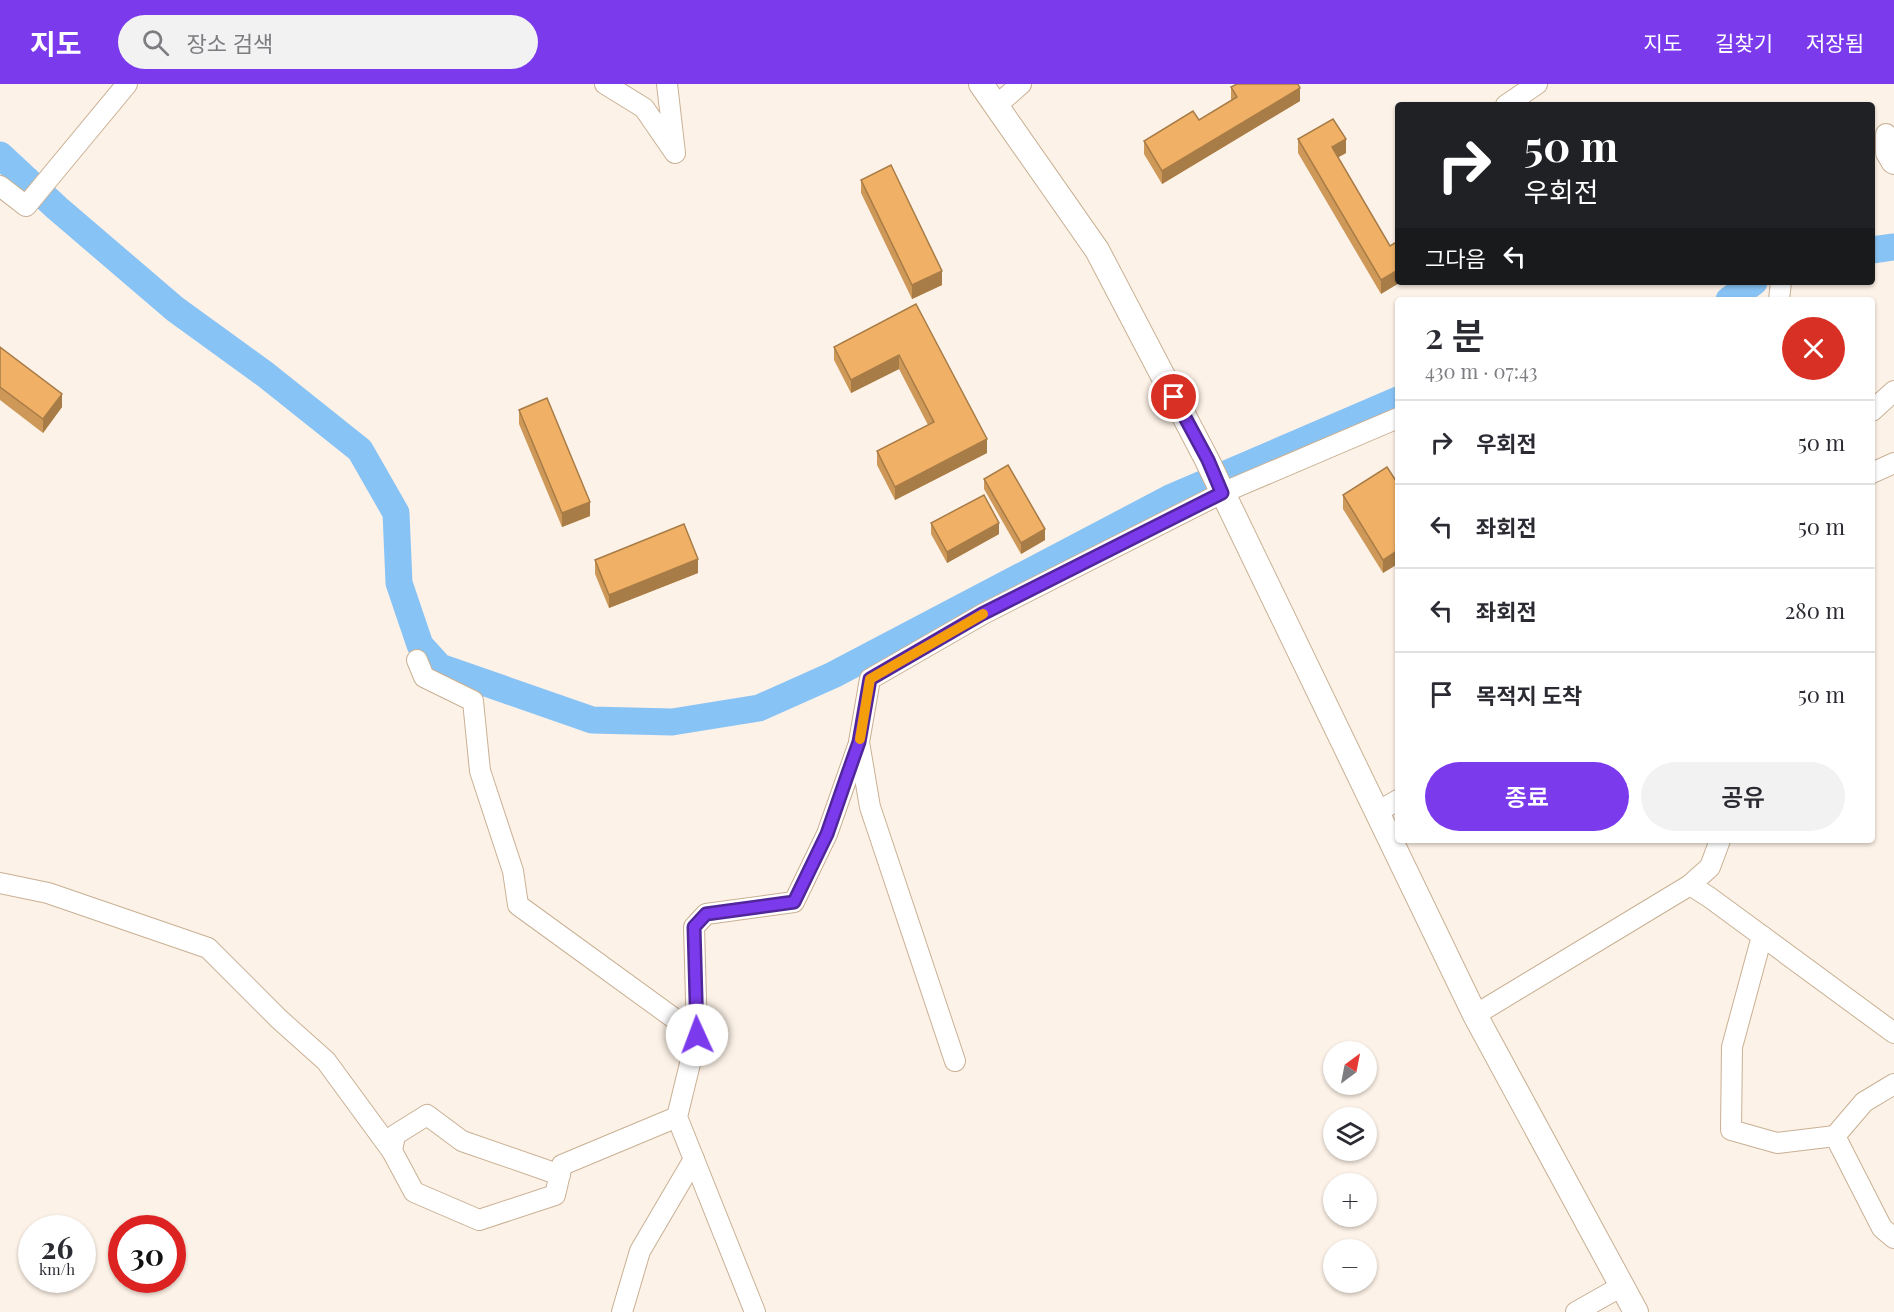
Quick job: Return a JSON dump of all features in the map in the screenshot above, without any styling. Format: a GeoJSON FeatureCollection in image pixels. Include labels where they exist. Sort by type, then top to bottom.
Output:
{"type":"FeatureCollection","features":[{"type":"Feature","properties":{"kind":"main road"},"geometry":{"type":"LineString","coordinates":[[981,84],[1097,250],[1208,460],[1474,1015],[1636,1312]]}},
{"type":"Feature","properties":{"kind":"street"},"geometry":{"type":"LineString","coordinates":[[0,186],[26,206],[127,84]]}},
{"type":"Feature","properties":{"kind":"street"},"geometry":{"type":"LineString","coordinates":[[604,84],[644,108],[675,153],[667,84]]}},
{"type":"Feature","properties":{"kind":"street"},"geometry":{"type":"LineString","coordinates":[[997,105],[1022,84]]}},
{"type":"Feature","properties":{"kind":"street"},"geometry":{"type":"LineString","coordinates":[[1510,102],[1537,84]]}},
{"type":"Feature","properties":{"kind":"street"},"geometry":{"type":"LineString","coordinates":[[1886,134],[1886,153],[1894,164]]}},
{"type":"Feature","properties":{"kind":"street"},"geometry":{"type":"LineString","coordinates":[[1875,408],[1894,391]]}},
{"type":"Feature","properties":{"kind":"street"},"geometry":{"type":"LineString","coordinates":[[755,1312],[676,1117],[697,1035],[694,927],[706,914],[794,902],[827,834],[859,742],[870,679],[982,614],[1222,492],[1395,419]]}},
{"type":"Feature","properties":{"kind":"street"},"geometry":{"type":"LineString","coordinates":[[1875,472],[1894,463]]}},
{"type":"Feature","properties":{"kind":"street"},"geometry":{"type":"LineString","coordinates":[[417,660],[424,677],[473,701],[480,771],[513,871],[518,905],[697,1035]]}},
{"type":"Feature","properties":{"kind":"street"},"geometry":{"type":"LineString","coordinates":[[859,742],[870,807],[955,1061]]}},
{"type":"Feature","properties":{"kind":"street"},"geometry":{"type":"LineString","coordinates":[[1377,812],[1395,802]]}},
{"type":"Feature","properties":{"kind":"street"},"geometry":{"type":"LineString","coordinates":[[1474,1015],[1690,885],[1710,867],[1719,843]]}},
{"type":"Feature","properties":{"kind":"street"},"geometry":{"type":"LineString","coordinates":[[0,883],[48,893],[208,948],[279,1019],[326,1061],[392,1151],[414,1192],[479,1220],[555,1195],[562,1165],[676,1117]]}},
{"type":"Feature","properties":{"kind":"street"},"geometry":{"type":"LineString","coordinates":[[1690,885],[1894,1033]]}},
{"type":"Feature","properties":{"kind":"street"},"geometry":{"type":"LineString","coordinates":[[1762,936],[1732,1047],[1731,1130],[1777,1143],[1835,1136],[1864,1102],[1894,1084]]}},
{"type":"Feature","properties":{"kind":"street"},"geometry":{"type":"LineString","coordinates":[[392,1151],[395,1135],[427,1115],[462,1142],[560,1175]]}},
{"type":"Feature","properties":{"kind":"street"},"geometry":{"type":"LineString","coordinates":[[1835,1136],[1882,1228],[1894,1238]]}},
{"type":"Feature","properties":{"kind":"street"},"geometry":{"type":"LineString","coordinates":[[622,1312],[640,1251],[694,1159]]}},
{"type":"Feature","properties":{"kind":"street"},"geometry":{"type":"LineString","coordinates":[[1576,1312],[1622,1286]]}},
{"type":"Feature","properties":{"kind":"building"},"geometry":{"type":"Polygon","coordinates":[[[1237,84],[1298,84],[1300,88],[1162,171],[1144,141],[1193,111],[1199,120],[1237,97],[1231,87],[1237,84]]]}},
{"type":"Feature","properties":{"kind":"building"},"geometry":{"type":"Polygon","coordinates":[[[1333,119],[1346,139],[1332,147],[1390,246],[1395,243],[1395,272],[1381,280],[1298,139],[1333,119]]]}},
{"type":"Feature","properties":{"kind":"building"},"geometry":{"type":"Polygon","coordinates":[[[891,165],[942,271],[912,285],[861,180],[891,165]]]}},
{"type":"Feature","properties":{"kind":"building"},"geometry":{"type":"Polygon","coordinates":[[[916,304],[987,439],[895,487],[877,451],[934,422],[899,355],[851,380],[834,347],[916,304]]]}},
{"type":"Feature","properties":{"kind":"building"},"geometry":{"type":"Polygon","coordinates":[[[0,347],[62,394],[43,419],[0,387],[0,347]]]}},
{"type":"Feature","properties":{"kind":"building"},"geometry":{"type":"Polygon","coordinates":[[[547,398],[590,502],[562,513],[519,410],[547,398]]]}},
{"type":"Feature","properties":{"kind":"building"},"geometry":{"type":"Polygon","coordinates":[[[1008,465],[1045,529],[1021,543],[984,479],[1008,465]]]}},
{"type":"Feature","properties":{"kind":"building"},"geometry":{"type":"Polygon","coordinates":[[[1387,467],[1395,479],[1395,552],[1383,560],[1343,495],[1387,467]]]}},
{"type":"Feature","properties":{"kind":"building"},"geometry":{"type":"Polygon","coordinates":[[[984,495],[999,523],[947,552],[931,523],[984,495]]]}},
{"type":"Feature","properties":{"kind":"building"},"geometry":{"type":"Polygon","coordinates":[[[684,524],[698,559],[609,595],[595,560],[684,524]]]}},
{"type":"Feature","properties":{"kind":"waterway"},"geometry":{"type":"LineString","coordinates":[[0,155],[57,208],[175,309],[266,375],[360,450],[396,513],[399,583],[420,645],[440,667],[592,720],[672,722],[759,708],[833,675],[1170,498],[1395,401]]}},
{"type":"Feature","properties":{"kind":"waterway"},"geometry":{"type":"LineString","coordinates":[[1875,250],[1894,247]]}},
{"type":"Feature","properties":{"kind":"waterway"},"geometry":{"type":"LineString","coordinates":[[1733,297],[1750,285]]}},
{"type":"Feature","properties":{"kind":"slow traffic"},"geometry":{"type":"LineString","coordinates":[[860,739],[870,679],[983,614]]}},
{"type":"Feature","properties":{"kind":"route"},"geometry":{"type":"LineString","coordinates":[[697,1035],[694,927],[706,914],[794,902],[827,834],[859,742],[870,679],[982,614],[1222,493],[1208,460],[1174,397]]}}]}
